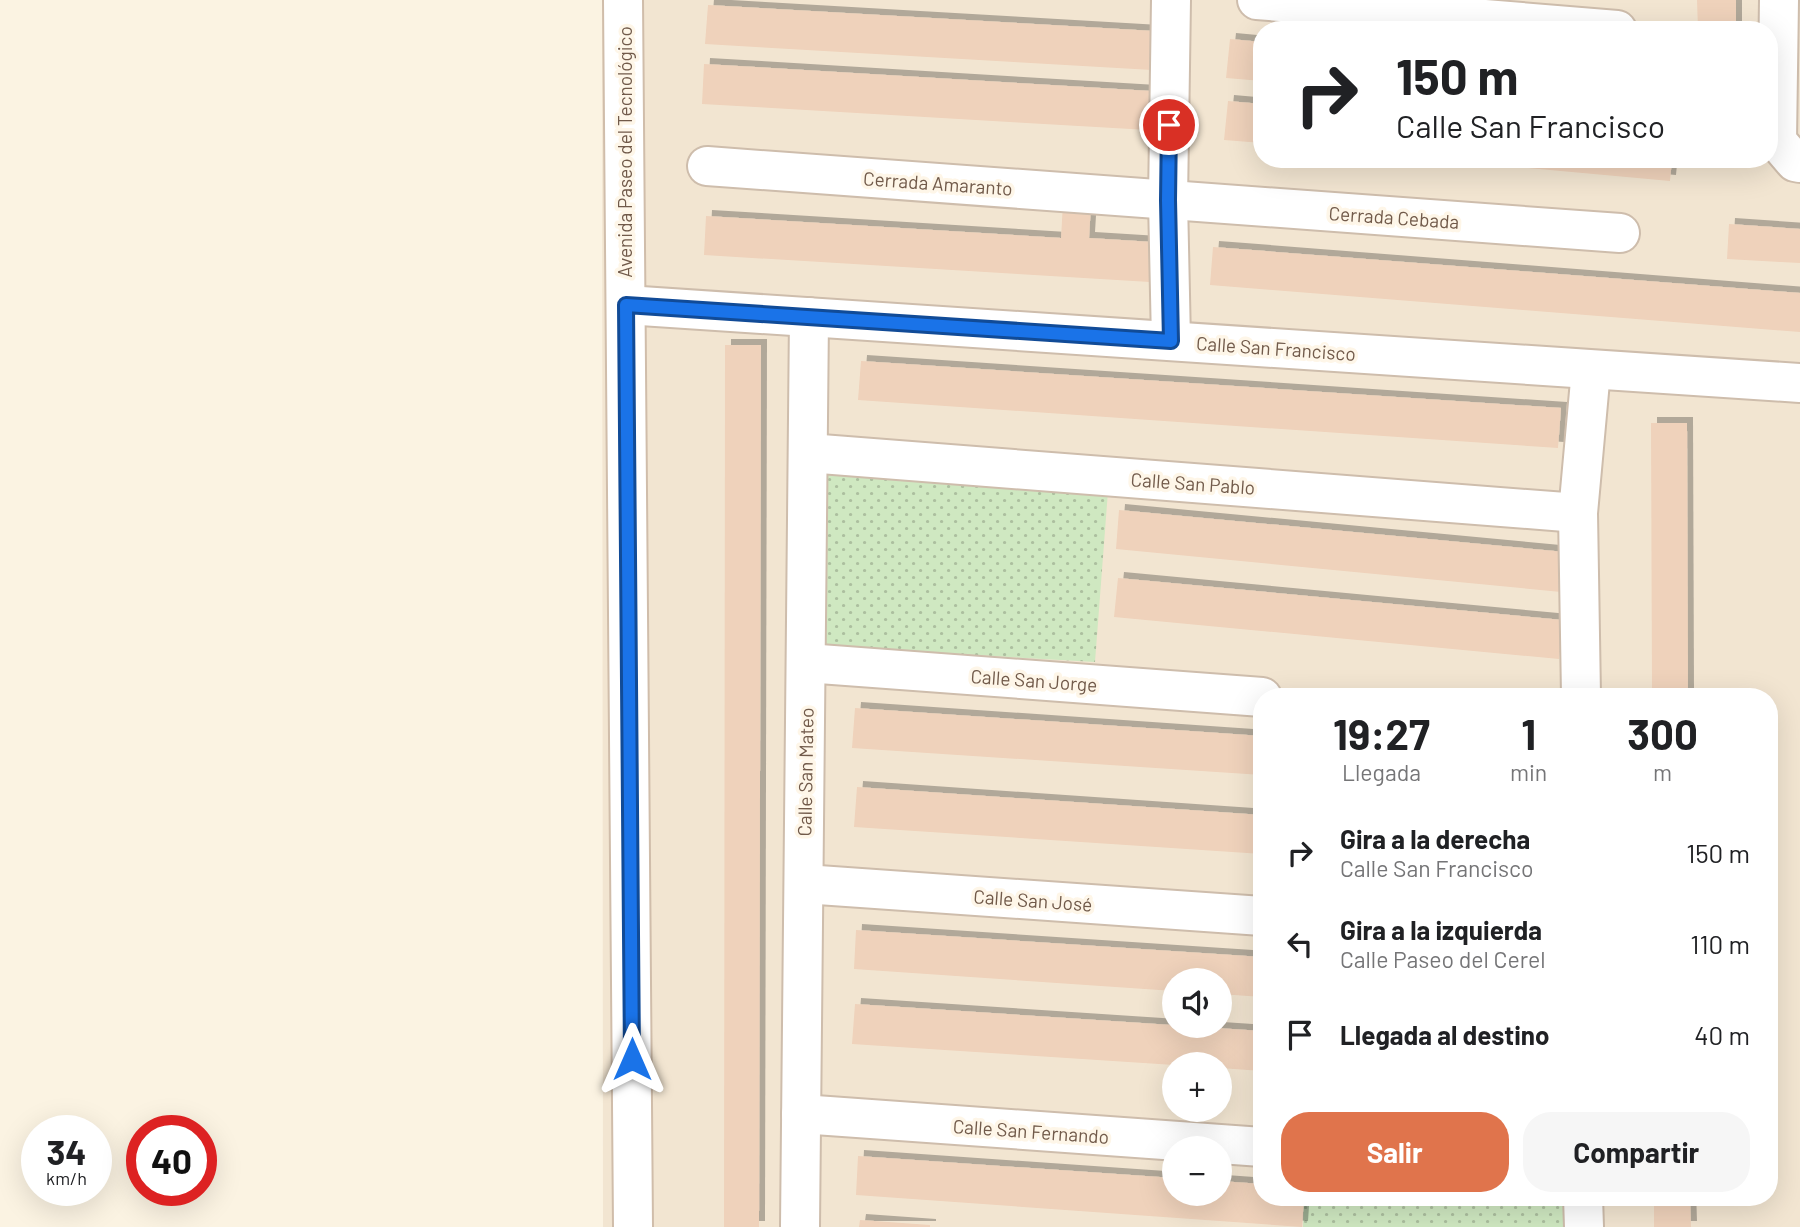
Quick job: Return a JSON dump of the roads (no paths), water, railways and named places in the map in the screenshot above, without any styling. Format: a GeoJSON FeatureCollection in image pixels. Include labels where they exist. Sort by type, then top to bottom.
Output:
{"type":"FeatureCollection","features":[{"type":"Feature","properties":{"kind":"street","name":"Avenida Paseo del Tecnológico"},"geometry":{"type":"LineString","coordinates":[[623,0],[633,1227]]}},
{"type":"Feature","properties":{"kind":"street"},"geometry":{"type":"LineString","coordinates":[[1171,0],[1168,200],[1171,341]]}},
{"type":"Feature","properties":{"kind":"street"},"geometry":{"type":"LineString","coordinates":[[1257,0],[1509,21]]}},
{"type":"Feature","properties":{"kind":"street"},"geometry":{"type":"LineString","coordinates":[[1778,70],[1779,0]]}},
{"type":"Feature","properties":{"kind":"street"},"geometry":{"type":"LineString","coordinates":[[1778,142],[1795,162],[1800,163]]}},
{"type":"Feature","properties":{"kind":"street","name":"Cerrada Amaranto"},"geometry":{"type":"LineString","coordinates":[[707,166],[1168,200]]}},
{"type":"Feature","properties":{"kind":"street","name":"Cerrada Cebada"},"geometry":{"type":"LineString","coordinates":[[1168,200],[1620,233]]}},
{"type":"Feature","properties":{"kind":"street","name":"Calle San Francisco"},"geometry":{"type":"LineString","coordinates":[[626,305],[1800,383]]}},
{"type":"Feature","properties":{"kind":"street","name":"Calle San Mateo"},"geometry":{"type":"LineString","coordinates":[[800,1227],[809,317]]}},
{"type":"Feature","properties":{"kind":"street"},"geometry":{"type":"LineString","coordinates":[[1581,688],[1578,513],[1591,370]]}},
{"type":"Feature","properties":{"kind":"street"},"geometry":{"type":"LineString","coordinates":[[1800,383],[1800,401]]}},
{"type":"Feature","properties":{"kind":"street","name":"Calle San Pablo"},"geometry":{"type":"LineString","coordinates":[[808,453],[1578,513]]}},
{"type":"Feature","properties":{"kind":"street","name":"Calle San Jorge"},"geometry":{"type":"LineString","coordinates":[[806,663],[1253,696]]}},
{"type":"Feature","properties":{"kind":"street","name":"Calle San José"},"geometry":{"type":"LineString","coordinates":[[804,884],[1253,915]]}},
{"type":"Feature","properties":{"kind":"street","name":"Calle San Fernando"},"geometry":{"type":"LineString","coordinates":[[801,1114],[1253,1146]]}},
{"type":"Feature","properties":{"kind":"street"},"geometry":{"type":"LineString","coordinates":[[1583,1206],[1584,1227]]}}]}
